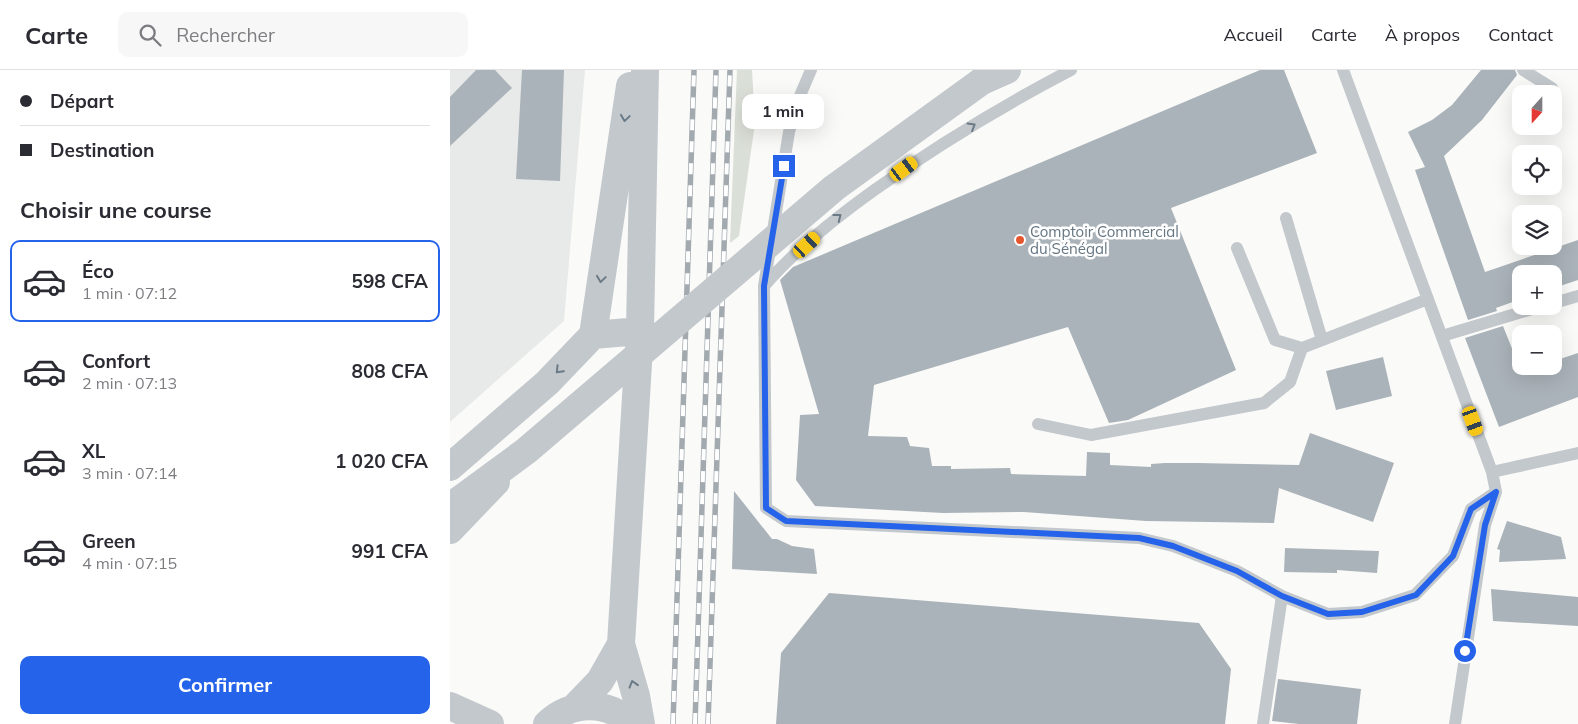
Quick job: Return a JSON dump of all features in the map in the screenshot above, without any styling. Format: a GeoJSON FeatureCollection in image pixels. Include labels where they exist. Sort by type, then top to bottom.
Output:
{"type":"FeatureCollection","features":[{"type":"Feature","properties":{"kind":"street"},"geometry":{"type":"LineString","coordinates":[[450,467],[547,382],[592,335],[632,70]]}},
{"type":"Feature","properties":{"kind":"street"},"geometry":{"type":"LineString","coordinates":[[640,724],[636,696],[621,644],[640,331],[645,70]]}},
{"type":"Feature","properties":{"kind":"street"},"geometry":{"type":"LineString","coordinates":[[450,507],[526,451],[834,188],[990,75],[1007,70]]}},
{"type":"Feature","properties":{"kind":"street"},"geometry":{"type":"LineString","coordinates":[[592,335],[640,331]]}},
{"type":"Feature","properties":{"kind":"street"},"geometry":{"type":"LineString","coordinates":[[450,530],[526,451]]}},
{"type":"Feature","properties":{"kind":"street"},"geometry":{"type":"LineString","coordinates":[[552,718],[600,681],[621,644]]}},
{"type":"Feature","properties":{"kind":"street"},"geometry":{"type":"LineString","coordinates":[[450,706],[490,724]]}},
{"type":"Feature","properties":{"kind":"street"},"geometry":{"type":"LineString","coordinates":[[552,718],[601,707],[614,711],[632,724]]}},
{"type":"Feature","properties":{"kind":"lane"},"geometry":{"type":"LineString","coordinates":[[810,70],[798,98],[789,132],[764,286],[766,508],[786,521],[1139,538],[1173,546],[1237,571],[1282,596],[1328,614],[1362,612],[1416,595],[1453,556],[1471,509],[1496,492]]}},
{"type":"Feature","properties":{"kind":"lane"},"geometry":{"type":"LineString","coordinates":[[764,286],[835,219],[918,159],[1028,93],[1071,70]]}},
{"type":"Feature","properties":{"kind":"lane"},"geometry":{"type":"LineString","coordinates":[[1343,70],[1492,472],[1496,492],[1485,525],[1455,724]]}},
{"type":"Feature","properties":{"kind":"lane"},"geometry":{"type":"LineString","coordinates":[[1523,70],[1547,85]]}},
{"type":"Feature","properties":{"kind":"lane"},"geometry":{"type":"LineString","coordinates":[[1286,218],[1322,340]]}},
{"type":"Feature","properties":{"kind":"lane"},"geometry":{"type":"LineString","coordinates":[[1237,248],[1275,340],[1302,348],[1428,299]]}},
{"type":"Feature","properties":{"kind":"lane"},"geometry":{"type":"LineString","coordinates":[[1562,301],[1578,296]]}},
{"type":"Feature","properties":{"kind":"lane"},"geometry":{"type":"LineString","coordinates":[[1442,336],[1512,315]]}},
{"type":"Feature","properties":{"kind":"lane"},"geometry":{"type":"LineString","coordinates":[[1038,424],[1091,435],[1264,403],[1290,382],[1302,348]]}},
{"type":"Feature","properties":{"kind":"lane"},"geometry":{"type":"LineString","coordinates":[[1492,472],[1578,453]]}},
{"type":"Feature","properties":{"kind":"lane"},"geometry":{"type":"LineString","coordinates":[[1263,724],[1282,596]]}},
{"type":"Feature","properties":{"kind":"shaded area"},"geometry":{"type":"Polygon","coordinates":[[[450,70],[585,70],[564,321],[450,422],[450,70]]]}},
{"type":"Feature","properties":{"kind":"shaded area"},"geometry":{"type":"Polygon","coordinates":[[[737,70],[752,70],[755,123],[739,236],[730,243],[737,70]]]}},
{"type":"Feature","properties":{"kind":"building"},"geometry":{"type":"Polygon","coordinates":[[[476,70],[495,70],[512,88],[450,146],[450,97],[476,70]]]}},
{"type":"Feature","properties":{"kind":"building"},"geometry":{"type":"Polygon","coordinates":[[[522,70],[564,70],[560,181],[516,179],[522,70]]]}},
{"type":"Feature","properties":{"kind":"building","name":"Comptoir Commercial du Sénégal"},"geometry":{"type":"Polygon","coordinates":[[[1260,70],[1284,70],[1317,153],[1171,208],[1236,370],[1128,420],[1109,423],[1068,327],[874,385],[868,436],[907,437],[910,446],[929,448],[932,466],[951,466],[951,469],[1010,468],[1011,474],[1086,476],[1087,452],[1110,453],[1110,465],[1151,467],[1151,464],[1197,463],[1299,465],[1310,433],[1394,463],[1373,522],[1279,488],[1274,523],[1146,521],[1024,512],[943,513],[815,506],[796,480],[800,415],[819,414],[780,280],[793,267],[1260,70]]]}},
{"type":"Feature","properties":{"kind":"building"},"geometry":{"type":"Polygon","coordinates":[[[1481,70],[1515,70],[1517,75],[1482,120],[1444,156],[1485,272],[1534,255],[1562,255],[1562,246],[1578,240],[1578,280],[1562,285],[1562,265],[1512,265],[1512,302],[1496,308],[1497,311],[1468,320],[1415,170],[1425,167],[1408,132],[1432,120],[1452,105],[1481,70]]]}},
{"type":"Feature","properties":{"kind":"building"},"geometry":{"type":"Polygon","coordinates":[[[1503,326],[1512,348],[1512,375],[1562,375],[1562,358],[1578,353],[1578,397],[1499,427],[1465,338],[1503,326]]]}},
{"type":"Feature","properties":{"kind":"building"},"geometry":{"type":"Polygon","coordinates":[[[1383,357],[1392,396],[1336,410],[1326,371],[1383,357]]]}},
{"type":"Feature","properties":{"kind":"building"},"geometry":{"type":"Polygon","coordinates":[[[734,491],[772,539],[777,539],[792,546],[814,549],[817,574],[732,569],[734,491]]]}},
{"type":"Feature","properties":{"kind":"building"},"geometry":{"type":"Polygon","coordinates":[[[1507,521],[1561,537],[1566,559],[1499,562],[1500,550],[1497,549],[1507,521]]]}},
{"type":"Feature","properties":{"kind":"building"},"geometry":{"type":"Polygon","coordinates":[[[1285,548],[1379,551],[1377,573],[1337,570],[1337,573],[1284,572],[1285,548]]]}},
{"type":"Feature","properties":{"kind":"building"},"geometry":{"type":"Polygon","coordinates":[[[1491,589],[1578,597],[1578,626],[1493,621],[1491,589]]]}},
{"type":"Feature","properties":{"kind":"building"},"geometry":{"type":"Polygon","coordinates":[[[829,593],[1199,623],[1231,669],[1225,724],[776,724],[781,653],[829,593]]]}},
{"type":"Feature","properties":{"kind":"building"},"geometry":{"type":"Polygon","coordinates":[[[1278,679],[1361,689],[1357,724],[1299,724],[1272,721],[1278,679]]]}},
{"type":"Feature","properties":{"kind":"railway"},"geometry":{"type":"LineString","coordinates":[[673,724],[694,70]]}},
{"type":"Feature","properties":{"kind":"railway"},"geometry":{"type":"LineString","coordinates":[[695,724],[716,70]]}},
{"type":"Feature","properties":{"kind":"railway"},"geometry":{"type":"LineString","coordinates":[[708,724],[730,70]]}},
{"type":"Feature","properties":{"kind":"place","name":"Comptoir Commercial du Sénégal"},"geometry":{"type":"Point","coordinates":[1020,240]}},
{"type":"Feature","properties":{"kind":"route"},"geometry":{"type":"LineString","coordinates":[[784,166],[764,286],[766,508],[786,521],[1139,538],[1173,546],[1237,571],[1282,596],[1328,614],[1362,612],[1416,595],[1453,556],[1471,509],[1496,492],[1485,525],[1465,651]]}}]}
